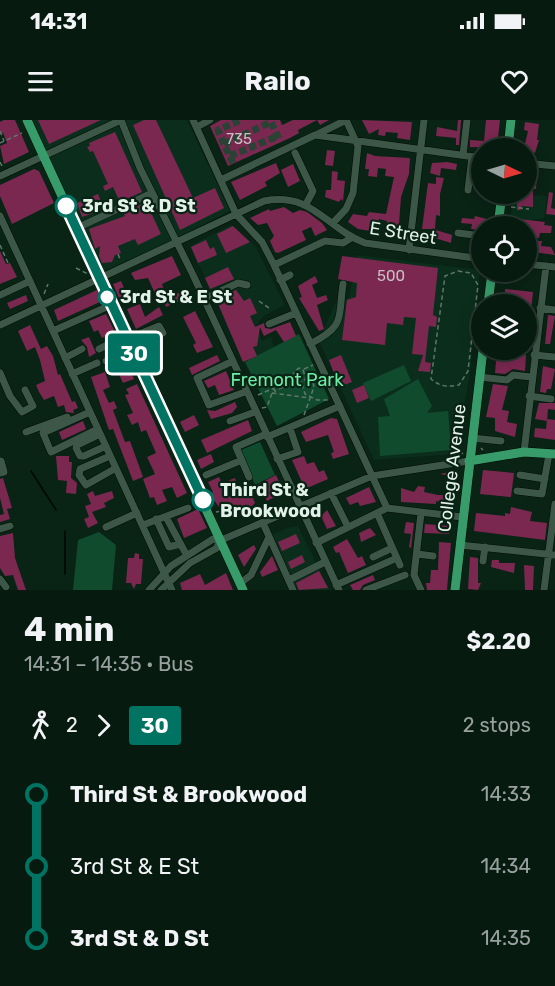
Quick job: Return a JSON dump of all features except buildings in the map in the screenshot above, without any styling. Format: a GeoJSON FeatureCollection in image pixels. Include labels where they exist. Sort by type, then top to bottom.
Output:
{"type":"FeatureCollection","features":[{"type":"Feature","properties":{"kind":"main road"},"geometry":{"type":"LineString","coordinates":[[27,120],[111,306],[243,587]]}},
{"type":"Feature","properties":{"kind":"main road"},"geometry":{"type":"LineString","coordinates":[[509,138],[511,120]]}},
{"type":"Feature","properties":{"kind":"main road","name":"College Avenue"},"geometry":{"type":"LineString","coordinates":[[455,590],[482,360]]}},
{"type":"Feature","properties":{"kind":"main road"},"geometry":{"type":"LineString","coordinates":[[469,461],[524,452],[552,454]]}},
{"type":"Feature","properties":{"kind":"street"},"geometry":{"type":"LineString","coordinates":[[0,176],[121,120],[152,193],[194,277],[231,362],[338,587],[398,562],[377,513]]}},
{"type":"Feature","properties":{"kind":"street"},"geometry":{"type":"LineString","coordinates":[[210,120],[195,123],[236,214],[262,242],[264,254],[296,313],[387,508]]}},
{"type":"Feature","properties":{"kind":"street"},"geometry":{"type":"LineString","coordinates":[[221,180],[346,120],[358,146],[350,202],[333,223]]}},
{"type":"Feature","properties":{"kind":"street"},"geometry":{"type":"LineString","coordinates":[[409,250],[424,120]]}},
{"type":"Feature","properties":{"kind":"street"},"geometry":{"type":"LineString","coordinates":[[463,156],[467,120]]}},
{"type":"Feature","properties":{"kind":"street"},"geometry":{"type":"LineString","coordinates":[[315,135],[471,157]]}},
{"type":"Feature","properties":{"kind":"street"},"geometry":{"type":"LineString","coordinates":[[280,141],[284,150]]}},
{"type":"Feature","properties":{"kind":"street"},"geometry":{"type":"LineString","coordinates":[[296,153],[313,191],[306,204]]}},
{"type":"Feature","properties":{"kind":"street"},"geometry":{"type":"LineString","coordinates":[[233,163],[237,171]]}},
{"type":"Feature","properties":{"kind":"street"},"geometry":{"type":"LineString","coordinates":[[537,164],[555,166]]}},
{"type":"Feature","properties":{"kind":"street"},"geometry":{"type":"LineString","coordinates":[[468,190],[471,165]]}},
{"type":"Feature","properties":{"kind":"street"},"geometry":{"type":"LineString","coordinates":[[77,228],[152,193]]}},
{"type":"Feature","properties":{"kind":"street","name":"E Street"},"geometry":{"type":"LineString","coordinates":[[0,325],[99,279],[121,274],[177,242],[264,201],[280,198],[306,204],[351,238],[365,243],[471,258]]}},
{"type":"Feature","properties":{"kind":"street"},"geometry":{"type":"LineString","coordinates":[[0,216],[2,226],[30,281],[170,586]]}},
{"type":"Feature","properties":{"kind":"street"},"geometry":{"type":"LineString","coordinates":[[458,233],[471,235]]}},
{"type":"Feature","properties":{"kind":"street"},"geometry":{"type":"LineString","coordinates":[[274,270],[325,241],[343,243],[351,238]]}},
{"type":"Feature","properties":{"kind":"street"},"geometry":{"type":"LineString","coordinates":[[256,248],[262,242]]}},
{"type":"Feature","properties":{"kind":"street"},"geometry":{"type":"LineString","coordinates":[[537,265],[555,267]]}},
{"type":"Feature","properties":{"kind":"street"},"geometry":{"type":"LineString","coordinates":[[537,332],[546,266]]}},
{"type":"Feature","properties":{"kind":"street"},"geometry":{"type":"LineString","coordinates":[[194,277],[202,274]]}},
{"type":"Feature","properties":{"kind":"street"},"geometry":{"type":"LineString","coordinates":[[280,283],[290,275]]}},
{"type":"Feature","properties":{"kind":"street"},"geometry":{"type":"LineString","coordinates":[[0,295],[30,281]]}},
{"type":"Feature","properties":{"kind":"street"},"geometry":{"type":"LineString","coordinates":[[203,299],[238,283],[247,285]]}},
{"type":"Feature","properties":{"kind":"street"},"geometry":{"type":"LineString","coordinates":[[310,344],[333,332],[337,326],[343,284]]}},
{"type":"Feature","properties":{"kind":"street"},"geometry":{"type":"LineString","coordinates":[[53,331],[121,302]]}},
{"type":"Feature","properties":{"kind":"street"},"geometry":{"type":"LineString","coordinates":[[540,308],[555,310]]}},
{"type":"Feature","properties":{"kind":"street"},"geometry":{"type":"LineString","coordinates":[[269,324],[296,313]]}},
{"type":"Feature","properties":{"kind":"street"},"geometry":{"type":"LineString","coordinates":[[99,349],[159,326],[163,333]]}},
{"type":"Feature","properties":{"kind":"street"},"geometry":{"type":"LineString","coordinates":[[65,358],[82,349]]}},
{"type":"Feature","properties":{"kind":"street"},"geometry":{"type":"LineString","coordinates":[[106,361],[131,349]]}},
{"type":"Feature","properties":{"kind":"street"},"geometry":{"type":"LineString","coordinates":[[537,355],[555,357]]}},
{"type":"Feature","properties":{"kind":"street"},"geometry":{"type":"LineString","coordinates":[[524,452],[533,360]]}},
{"type":"Feature","properties":{"kind":"street"},"geometry":{"type":"LineString","coordinates":[[231,362],[197,378],[209,405],[244,389]]}},
{"type":"Feature","properties":{"kind":"street"},"geometry":{"type":"LineString","coordinates":[[72,374],[98,363]]}},
{"type":"Feature","properties":{"kind":"street"},"geometry":{"type":"LineString","coordinates":[[0,373],[10,396],[22,412],[33,406],[25,390]]}},
{"type":"Feature","properties":{"kind":"street"},"geometry":{"type":"LineString","coordinates":[[479,377],[507,380],[513,375],[531,377]]}},
{"type":"Feature","properties":{"kind":"street"},"geometry":{"type":"LineString","coordinates":[[529,396],[551,399]]}},
{"type":"Feature","properties":{"kind":"street"},"geometry":{"type":"LineString","coordinates":[[249,477],[236,447],[290,428],[340,406]]}},
{"type":"Feature","properties":{"kind":"street"},"geometry":{"type":"LineString","coordinates":[[89,410],[43,433],[51,452],[99,432]]}},
{"type":"Feature","properties":{"kind":"street"},"geometry":{"type":"LineString","coordinates":[[26,432],[89,410]]}},
{"type":"Feature","properties":{"kind":"street"},"geometry":{"type":"LineString","coordinates":[[230,421],[255,412]]}},
{"type":"Feature","properties":{"kind":"street"},"geometry":{"type":"LineString","coordinates":[[277,459],[298,452],[290,428]]}},
{"type":"Feature","properties":{"kind":"street"},"geometry":{"type":"LineString","coordinates":[[99,432],[77,445],[76,448],[80,456],[84,456],[106,446]]}},
{"type":"Feature","properties":{"kind":"street"},"geometry":{"type":"LineString","coordinates":[[472,438],[501,441]]}},
{"type":"Feature","properties":{"kind":"street"},"geometry":{"type":"LineString","coordinates":[[517,491],[542,494],[552,454]]}},
{"type":"Feature","properties":{"kind":"street"},"geometry":{"type":"LineString","coordinates":[[110,456],[80,469],[79,475],[86,485],[116,468]]}},
{"type":"Feature","properties":{"kind":"street"},"geometry":{"type":"LineString","coordinates":[[206,475],[242,460]]}},
{"type":"Feature","properties":{"kind":"street"},"geometry":{"type":"LineString","coordinates":[[0,473],[4,472],[1,461]]}},
{"type":"Feature","properties":{"kind":"street"},"geometry":{"type":"LineString","coordinates":[[162,590],[170,586],[190,563],[217,548],[221,541],[372,476],[469,461]]}},
{"type":"Feature","properties":{"kind":"street"},"geometry":{"type":"LineString","coordinates":[[520,475],[545,479]]}},
{"type":"Feature","properties":{"kind":"street"},"geometry":{"type":"LineString","coordinates":[[331,494],[348,527]]}},
{"type":"Feature","properties":{"kind":"street"},"geometry":{"type":"LineString","coordinates":[[552,555],[555,504]]}},
{"type":"Feature","properties":{"kind":"street"},"geometry":{"type":"LineString","coordinates":[[142,525],[188,508]]}},
{"type":"Feature","properties":{"kind":"street"},"geometry":{"type":"LineString","coordinates":[[316,543],[387,508],[462,517]]}},
{"type":"Feature","properties":{"kind":"street"},"geometry":{"type":"LineString","coordinates":[[106,527],[137,513]]}},
{"type":"Feature","properties":{"kind":"street"},"geometry":{"type":"LineString","coordinates":[[421,513],[414,575],[421,590]]}},
{"type":"Feature","properties":{"kind":"street"},"geometry":{"type":"LineString","coordinates":[[166,517],[186,554]]}},
{"type":"Feature","properties":{"kind":"street"},"geometry":{"type":"LineString","coordinates":[[156,519],[169,547],[180,544]]}},
{"type":"Feature","properties":{"kind":"street"},"geometry":{"type":"LineString","coordinates":[[263,523],[291,589]]}},
{"type":"Feature","properties":{"kind":"street"},"geometry":{"type":"LineString","coordinates":[[0,529],[10,526]]}},
{"type":"Feature","properties":{"kind":"street"},"geometry":{"type":"LineString","coordinates":[[544,590],[555,534]]}},
{"type":"Feature","properties":{"kind":"street"},"geometry":{"type":"LineString","coordinates":[[243,587],[269,537]]}},
{"type":"Feature","properties":{"kind":"street"},"geometry":{"type":"LineString","coordinates":[[149,590],[164,572],[186,554],[213,539],[221,541]]}},
{"type":"Feature","properties":{"kind":"street"},"geometry":{"type":"LineString","coordinates":[[460,545],[552,555]]}},
{"type":"Feature","properties":{"kind":"street"},"geometry":{"type":"LineString","coordinates":[[483,561],[485,547]]}},
{"type":"Feature","properties":{"kind":"street"},"geometry":{"type":"LineString","coordinates":[[373,557],[392,548]]}},
{"type":"Feature","properties":{"kind":"street"},"geometry":{"type":"LineString","coordinates":[[417,554],[433,556]]}},
{"type":"Feature","properties":{"kind":"street"},"geometry":{"type":"LineString","coordinates":[[289,580],[326,562]]}},
{"type":"Feature","properties":{"kind":"street"},"geometry":{"type":"LineString","coordinates":[[366,590],[405,575]]}},
{"type":"Feature","properties":{"kind":"street"},"geometry":{"type":"LineString","coordinates":[[0,579],[6,587]]}},
{"type":"Feature","properties":{"kind":"path"},"geometry":{"type":"LineString","coordinates":[[0,131],[4,141]]}},
{"type":"Feature","properties":{"kind":"path"},"geometry":{"type":"LineString","coordinates":[[0,143],[22,133]]}},
{"type":"Feature","properties":{"kind":"path"},"geometry":{"type":"LineString","coordinates":[[0,162],[2,166]]}},
{"type":"Feature","properties":{"kind":"path"},"geometry":{"type":"LineString","coordinates":[[511,207],[529,209]]}},
{"type":"Feature","properties":{"kind":"path"},"geometry":{"type":"LineString","coordinates":[[523,213],[525,208]]}},
{"type":"Feature","properties":{"kind":"path"},"geometry":{"type":"LineString","coordinates":[[0,245],[7,262],[12,258]]}},
{"type":"Feature","properties":{"kind":"path"},"geometry":{"type":"LineString","coordinates":[[2,252],[8,249]]}},
{"type":"Feature","properties":{"kind":"path"},"geometry":{"type":"LineString","coordinates":[[118,254],[120,259]]}},
{"type":"Feature","properties":{"kind":"path"},"geometry":{"type":"LineString","coordinates":[[76,268],[87,274]]}},
{"type":"Feature","properties":{"kind":"path"},"geometry":{"type":"LineString","coordinates":[[458,271],[471,273],[476,278],[478,285],[468,371],[459,385],[439,385],[431,379],[445,276],[458,271]]}},
{"type":"Feature","properties":{"kind":"path"},"geometry":{"type":"LineString","coordinates":[[44,294],[48,284]]}},
{"type":"Feature","properties":{"kind":"path"},"geometry":{"type":"LineString","coordinates":[[259,301],[269,308]]}},
{"type":"Feature","properties":{"kind":"path"},"geometry":{"type":"LineString","coordinates":[[296,381],[293,376],[294,370],[321,365]]}},
{"type":"Feature","properties":{"kind":"path"},"geometry":{"type":"LineString","coordinates":[[311,398],[305,394],[302,383],[321,365]]}},
{"type":"Feature","properties":{"kind":"path"},"geometry":{"type":"LineString","coordinates":[[303,370],[306,377]]}},
{"type":"Feature","properties":{"kind":"path"},"geometry":{"type":"LineString","coordinates":[[306,421],[303,414],[311,398],[314,382],[311,374]]}},
{"type":"Feature","properties":{"kind":"path"},"geometry":{"type":"LineString","coordinates":[[255,412],[267,406],[274,388],[293,376]]}},
{"type":"Feature","properties":{"kind":"path"},"geometry":{"type":"LineString","coordinates":[[244,389],[253,381],[274,388]]}},
{"type":"Feature","properties":{"kind":"path"},"geometry":{"type":"LineString","coordinates":[[258,395],[296,381],[302,383]]}},
{"type":"Feature","properties":{"kind":"path"},"geometry":{"type":"LineString","coordinates":[[272,393],[330,400]]}},
{"type":"Feature","properties":{"kind":"path"},"geometry":{"type":"LineString","coordinates":[[458,450],[460,455],[463,452]]}},
{"type":"Feature","properties":{"kind":"path"},"geometry":{"type":"LineString","coordinates":[[215,512],[222,510]]}},
{"type":"Feature","properties":{"kind":"shaded area"},"geometry":{"type":"Polygon","coordinates":[[[28,120],[187,120],[230,211],[170,242],[100,273],[28,120]]]}},
{"type":"Feature","properties":{"kind":"shaded area"},"geometry":{"type":"Polygon","coordinates":[[[537,195],[547,196],[544,218],[511,216],[512,204],[537,204],[537,195]]]}},
{"type":"Feature","properties":{"kind":"shaded area"},"geometry":{"type":"Polygon","coordinates":[[[231,225],[255,246],[285,305],[265,315],[256,325],[262,341],[271,336],[274,347],[245,362],[190,246],[231,225]]]}},
{"type":"Feature","properties":{"kind":"shaded area"},"geometry":{"type":"Polygon","coordinates":[[[357,255],[471,269],[471,282],[479,282],[478,294],[471,294],[471,359],[455,454],[374,460],[319,341],[335,303],[349,298],[357,255]]]}},
{"type":"Feature","properties":{"kind":"shaded area"},"geometry":{"type":"Polygon","coordinates":[[[298,526],[330,590],[294,590],[271,535],[298,526]]]}},
{"type":"Feature","properties":{"kind":"green space","name":"Fremont Park"},"geometry":{"type":"Polygon","coordinates":[[[299,334],[329,399],[277,426],[245,362],[299,334]]]}},
{"type":"Feature","properties":{"kind":"green space"},"geometry":{"type":"Polygon","coordinates":[[[404,365],[411,381],[371,401],[363,383],[404,365]]]}},
{"type":"Feature","properties":{"kind":"green space"},"geometry":{"type":"Polygon","coordinates":[[[418,379],[432,406],[427,413],[448,411],[451,450],[380,456],[378,417],[390,416],[384,399],[418,379]]]}},
{"type":"Feature","properties":{"kind":"green space"},"geometry":{"type":"Polygon","coordinates":[[[260,442],[275,475],[255,485],[241,450],[260,442]]]}},
{"type":"Feature","properties":{"kind":"green space"},"geometry":{"type":"Polygon","coordinates":[[[99,532],[116,545],[112,590],[73,590],[78,540],[99,532]]]}},
{"type":"Feature","properties":{"kind":"waterway"},"geometry":{"type":"LineString","coordinates":[[31,471],[56,510]]}},
{"type":"Feature","properties":{"kind":"waterway"},"geometry":{"type":"LineString","coordinates":[[65,531],[65,574]]}},
{"type":"Feature","properties":{"kind":"tunnel"},"geometry":{"type":"LineString","coordinates":[[224,144],[218,130],[241,120]]}},
{"type":"Feature","properties":{"kind":"tunnel"},"geometry":{"type":"LineString","coordinates":[[233,163],[224,144],[271,122],[280,141]]}},
{"type":"Feature","properties":{"kind":"tunnel"},"geometry":{"type":"LineString","coordinates":[[230,156],[278,136]]}},
{"type":"Feature","properties":{"kind":"bus line","name":"30"},"geometry":{"type":"LineString","coordinates":[[66,206],[203,500]]}},
{"type":"Feature","properties":{"kind":"place","name":"3rd St & D St"},"geometry":{"type":"Point","coordinates":[66,206]}},
{"type":"Feature","properties":{"kind":"place","name":"3rd St & E St"},"geometry":{"type":"Point","coordinates":[107,297]}},
{"type":"Feature","properties":{"kind":"place","name":"Third St & Brookwood"},"geometry":{"type":"Point","coordinates":[203,500]}}]}
